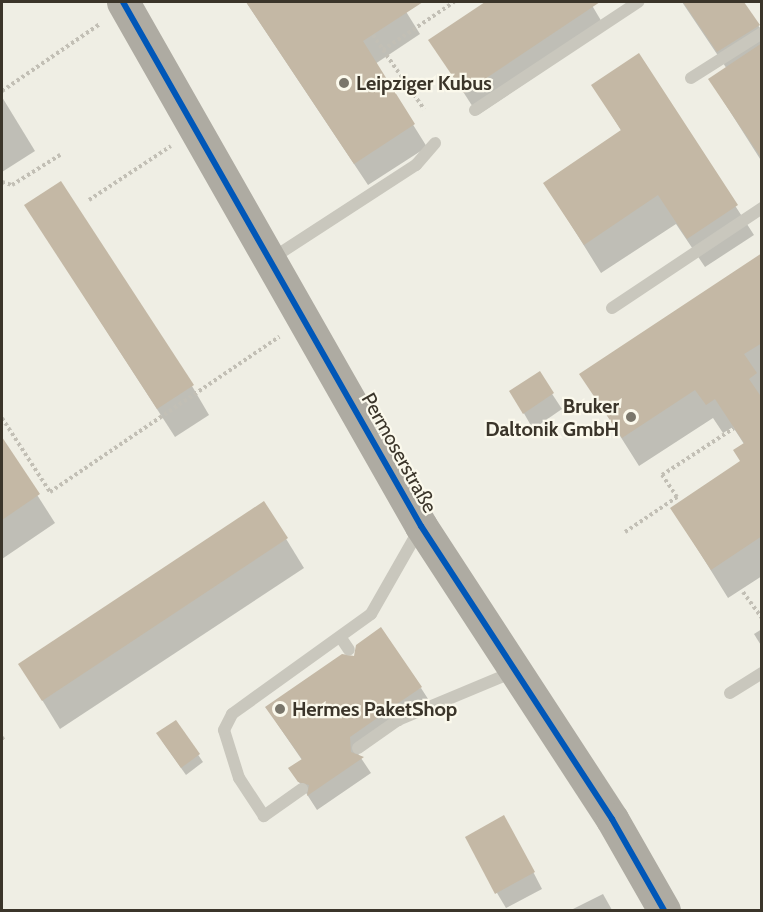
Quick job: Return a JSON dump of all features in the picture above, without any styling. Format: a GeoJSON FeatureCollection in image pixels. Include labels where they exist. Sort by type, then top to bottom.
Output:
{"type":"FeatureCollection","features":[{"type":"Feature","properties":{"kind":"main road","name":"Permoserstraße"},"geometry":{"type":"LineString","coordinates":[[123,2],[421,526],[516,670],[664,910]]}},
{"type":"Feature","properties":{"kind":"lane"},"geometry":{"type":"LineString","coordinates":[[475,110],[638,2]]}},
{"type":"Feature","properties":{"kind":"lane"},"geometry":{"type":"LineString","coordinates":[[691,78],[762,33]]}},
{"type":"Feature","properties":{"kind":"lane"},"geometry":{"type":"LineString","coordinates":[[270,260],[416,165],[435,143]]}},
{"type":"Feature","properties":{"kind":"lane"},"geometry":{"type":"LineString","coordinates":[[612,308],[762,208]]}},
{"type":"Feature","properties":{"kind":"lane"},"geometry":{"type":"LineString","coordinates":[[302,789],[264,816],[239,778],[224,730],[232,714],[341,638],[371,614],[421,526]]}},
{"type":"Feature","properties":{"kind":"lane"},"geometry":{"type":"LineString","coordinates":[[341,638],[349,650]]}},
{"type":"Feature","properties":{"kind":"lane"},"geometry":{"type":"LineString","coordinates":[[358,748],[398,720],[516,670]]}},
{"type":"Feature","properties":{"kind":"lane"},"geometry":{"type":"LineString","coordinates":[[730,693],[762,673]]}},
{"type":"Feature","properties":{"kind":"lane"},"geometry":{"type":"LineString","coordinates":[[390,709],[398,720]]}},
{"type":"Feature","properties":{"kind":"path"},"geometry":{"type":"LineString","coordinates":[[383,50],[454,2]]}},
{"type":"Feature","properties":{"kind":"path"},"geometry":{"type":"LineString","coordinates":[[2,91],[100,24]]}},
{"type":"Feature","properties":{"kind":"path"},"geometry":{"type":"LineString","coordinates":[[373,35],[424,109]]}},
{"type":"Feature","properties":{"kind":"path"},"geometry":{"type":"LineString","coordinates":[[89,200],[171,145]]}},
{"type":"Feature","properties":{"kind":"path"},"geometry":{"type":"LineString","coordinates":[[2,182],[12,185],[60,155]]}},
{"type":"Feature","properties":{"kind":"path"},"geometry":{"type":"LineString","coordinates":[[2,418],[50,492],[280,336]]}},
{"type":"Feature","properties":{"kind":"path"},"geometry":{"type":"LineString","coordinates":[[625,532],[677,497],[662,475],[734,428]]}},
{"type":"Feature","properties":{"kind":"path"},"geometry":{"type":"LineString","coordinates":[[743,592],[762,618]]}},
{"type":"Feature","properties":{"kind":"path"},"geometry":{"type":"LineString","coordinates":[[2,737],[4,742]]}},
{"type":"Feature","properties":{"kind":"building","name":"Leipziger Kubus"},"geometry":{"type":"Polygon","coordinates":[[[246,2],[423,2],[363,41],[415,124],[354,164],[246,2]]]}},
{"type":"Feature","properties":{"kind":"building"},"geometry":{"type":"Polygon","coordinates":[[[485,2],[600,2],[464,93],[428,40],[485,2]]]}},
{"type":"Feature","properties":{"kind":"building"},"geometry":{"type":"Polygon","coordinates":[[[683,2],[744,2],[760,25],[717,52],[683,2]]]}},
{"type":"Feature","properties":{"kind":"building"},"geometry":{"type":"Polygon","coordinates":[[[762,43],[762,159],[708,79],[762,43]]]}},
{"type":"Feature","properties":{"kind":"building"},"geometry":{"type":"Polygon","coordinates":[[[639,53],[738,205],[687,239],[658,195],[584,245],[543,183],[621,130],[591,85],[639,53]]]}},
{"type":"Feature","properties":{"kind":"building"},"geometry":{"type":"Polygon","coordinates":[[[61,181],[194,385],[157,409],[24,205],[61,181]]]}},
{"type":"Feature","properties":{"kind":"building","name":"Bruker Daltonik GmbH"},"geometry":{"type":"Polygon","coordinates":[[[762,253],[762,343],[744,354],[757,373],[749,379],[762,398],[762,536],[711,570],[670,508],[740,461],[733,450],[744,443],[715,399],[706,405],[695,390],[622,438],[579,374],[762,253]]]}},
{"type":"Feature","properties":{"kind":"building"},"geometry":{"type":"Polygon","coordinates":[[[540,371],[554,393],[523,414],[509,391],[540,371]]]}},
{"type":"Feature","properties":{"kind":"building"},"geometry":{"type":"Polygon","coordinates":[[[2,437],[40,494],[2,520],[2,437]]]}},
{"type":"Feature","properties":{"kind":"building"},"geometry":{"type":"Polygon","coordinates":[[[264,501],[288,538],[42,701],[18,664],[264,501]]]}},
{"type":"Feature","properties":{"kind":"building"},"geometry":{"type":"Polygon","coordinates":[[[381,627],[422,687],[397,704],[385,703],[383,714],[350,737],[351,752],[364,757],[307,796],[309,785],[298,782],[288,768],[302,759],[265,707],[342,654],[354,656],[356,645],[381,627]]]}},
{"type":"Feature","properties":{"kind":"building"},"geometry":{"type":"Polygon","coordinates":[[[176,720],[200,754],[181,768],[156,733],[176,720]]]}},
{"type":"Feature","properties":{"kind":"building"},"geometry":{"type":"Polygon","coordinates":[[[504,815],[535,872],[495,894],[465,837],[504,815]]]}},
{"type":"Feature","properties":{"kind":"cycle path"},"geometry":{"type":"LineString","coordinates":[[123,2],[421,526],[612,819],[664,910]]}},
{"type":"Feature","properties":{"kind":"place","name":"Leipziger Kubus"},"geometry":{"type":"Point","coordinates":[344,83]}},
{"type":"Feature","properties":{"kind":"place","name":"Bruker Daltonik GmbH"},"geometry":{"type":"Point","coordinates":[631,417]}},
{"type":"Feature","properties":{"kind":"place","name":"Hermes PaketShop"},"geometry":{"type":"Point","coordinates":[280,709]}}]}
